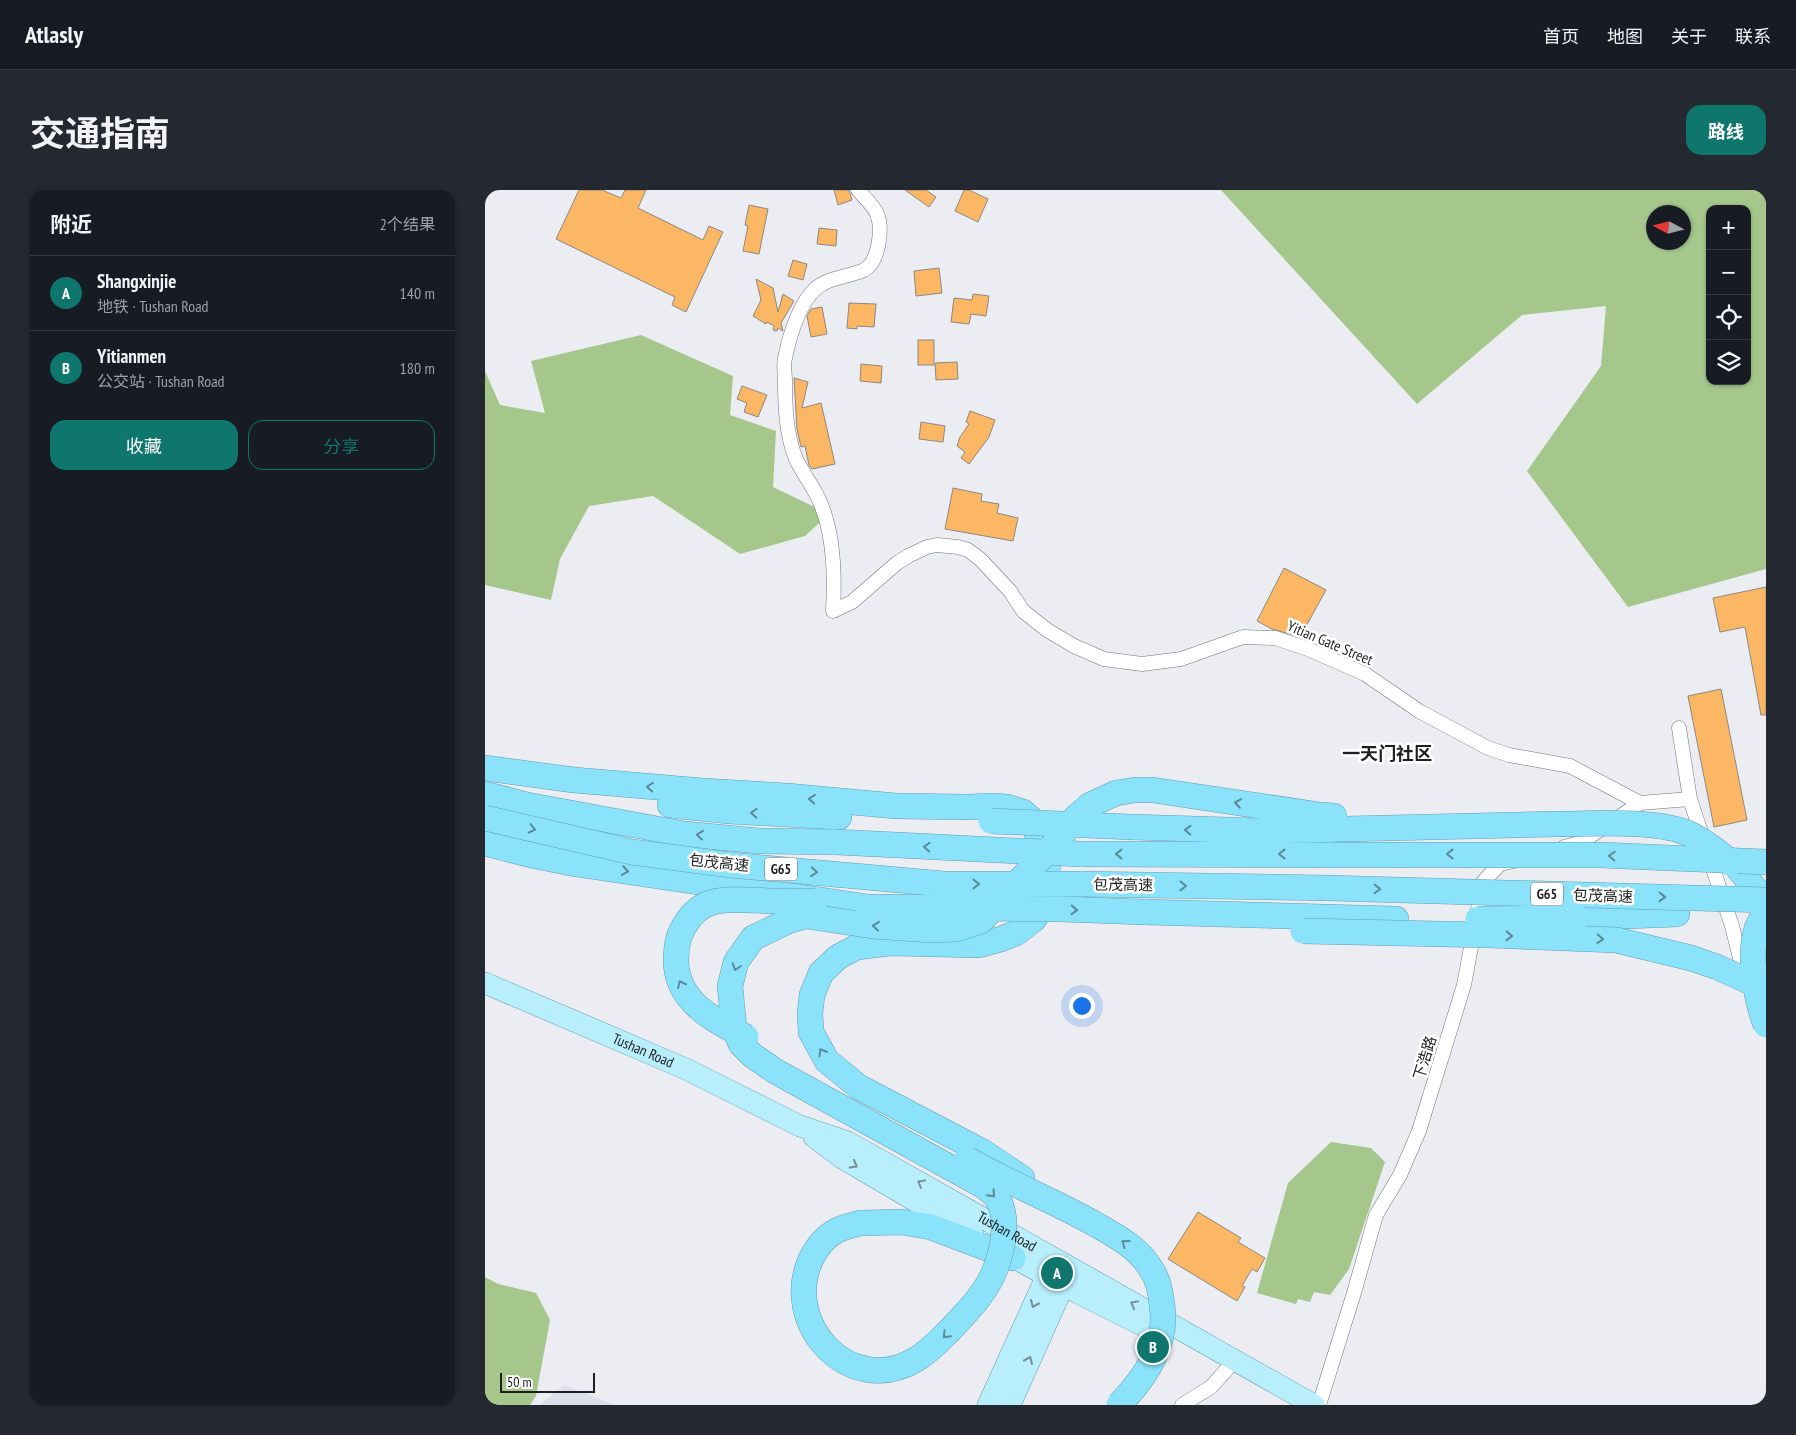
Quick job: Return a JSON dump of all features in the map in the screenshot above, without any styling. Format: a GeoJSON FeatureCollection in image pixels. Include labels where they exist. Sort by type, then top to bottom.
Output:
{"type":"FeatureCollection","features":[{"type":"Feature","properties":{"kind":"highway"},"geometry":{"type":"LineString","coordinates":[[485,768],[573,780],[895,806],[1007,807],[1023,812],[1032,820],[1048,862],[1046,889],[1041,909],[1033,920],[1016,933],[979,945],[890,943],[857,947],[838,956],[821,973],[812,995],[810,1013],[811,1032],[827,1061],[859,1087],[983,1152],[1068,1209],[1113,1235],[1142,1258],[1152,1269],[1161,1296],[1163,1313],[1163,1330],[1159,1348],[1141,1380],[1119,1405]]}},
{"type":"Feature","properties":{"kind":"highway"},"geometry":{"type":"LineString","coordinates":[[485,775],[544,788],[646,803],[729,811],[872,818],[1242,830],[1323,822],[1459,818],[1516,824],[1629,824],[1662,826],[1688,833],[1713,847],[1738,868],[1766,901]]}},
{"type":"Feature","properties":{"kind":"highway"},"geometry":{"type":"LineString","coordinates":[[1013,1258],[931,1227],[902,1222],[861,1222],[835,1232],[815,1250],[806,1270],[803,1294],[807,1317],[816,1335],[842,1361],[867,1369],[891,1369],[915,1360],[935,1346],[975,1302],[993,1274],[1000,1255],[1004,1233],[1001,1207],[994,1195],[982,1185],[775,1071],[752,1055],[741,1044],[734,1028],[731,986],[736,962],[753,938],[788,920],[806,916],[873,926],[932,930],[956,929],[981,921],[1057,841],[1076,817],[1090,805],[1116,793],[1153,790],[1323,822]]}},
{"type":"Feature","properties":{"kind":"highway","name":"包茂高速"},"geometry":{"type":"LineString","coordinates":[[485,794],[527,805],[685,834],[759,841],[835,842],[1080,854],[1600,855],[1766,862]]}},
{"type":"Feature","properties":{"kind":"highway","name":"包茂高速"},"geometry":{"type":"LineString","coordinates":[[485,818],[632,852],[731,865],[944,884],[1328,888],[1766,901]]}},
{"type":"Feature","properties":{"kind":"highway"},"geometry":{"type":"LineString","coordinates":[[485,844],[576,864],[868,907],[1149,912],[1220,924],[1577,918],[1766,909],[1757,930],[1752,964],[1762,1015],[1761,1022]]}},
{"type":"Feature","properties":{"kind":"highway"},"geometry":{"type":"LineString","coordinates":[[815,900],[725,900],[705,905],[685,923],[678,940],[676,971],[679,984],[691,1000],[711,1018],[976,1164],[1068,1209]]}},
{"type":"Feature","properties":{"kind":"highway"},"geometry":{"type":"LineString","coordinates":[[1303,924],[1616,940],[1691,958],[1717,967],[1766,989]]}},
{"type":"Feature","properties":{"kind":"main road","name":"Tushan Road"},"geometry":{"type":"LineString","coordinates":[[485,983],[686,1069],[800,1126],[848,1142],[1059,1272],[1227,1368],[1287,1405]]}},
{"type":"Feature","properties":{"kind":"main road","name":"Tushan Road"},"geometry":{"type":"LineString","coordinates":[[800,1126],[842,1158],[1013,1258],[1059,1272],[1314,1405]]}},
{"type":"Feature","properties":{"kind":"main road"},"geometry":{"type":"LineString","coordinates":[[988,1405],[1059,1272]]}},
{"type":"Feature","properties":{"kind":"main road"},"geometry":{"type":"LineString","coordinates":[[1010,1405],[1059,1272]]}},
{"type":"Feature","properties":{"kind":"street","name":"Yitian Gate Street"},"geometry":{"type":"LineString","coordinates":[[859,190],[877,214],[878,250],[874,260],[867,269],[831,280],[817,287],[801,308],[784,360],[786,411],[796,458],[820,501],[831,544],[835,578],[833,611],[852,602],[897,563],[908,556],[927,547],[937,545],[958,547],[968,550],[979,559],[1009,591],[1023,611],[1047,630],[1074,646],[1104,659],[1142,664],[1181,659],[1243,637],[1275,638],[1308,649],[1365,674],[1419,710],[1487,748],[1509,755],[1570,766],[1640,803]]}},
{"type":"Feature","properties":{"kind":"street"},"geometry":{"type":"LineString","coordinates":[[1679,728],[1690,798],[1761,1022]]}},
{"type":"Feature","properties":{"kind":"street"},"geometry":{"type":"LineString","coordinates":[[1640,803],[1690,798]]}},
{"type":"Feature","properties":{"kind":"street","name":"下浩路"},"geometry":{"type":"LineString","coordinates":[[1319,1405],[1376,1215],[1401,1176],[1419,1131],[1464,985],[1483,882],[1500,864],[1581,843],[1640,803]]}},
{"type":"Feature","properties":{"kind":"street"},"geometry":{"type":"LineString","coordinates":[[1182,1405],[1211,1387],[1227,1368]]}},
{"type":"Feature","properties":{"kind":"shaded area"},"geometry":{"type":"Polygon","coordinates":[[[564,1385],[616,1405],[540,1405],[564,1385]]]}},
{"type":"Feature","properties":{"kind":"green space"},"geometry":{"type":"Polygon","coordinates":[[[1221,190],[1766,190],[1766,569],[1628,607],[1527,471],[1601,366],[1606,306],[1522,315],[1417,404],[1221,190]]]}},
{"type":"Feature","properties":{"kind":"green space"},"geometry":{"type":"Polygon","coordinates":[[[641,335],[733,376],[730,415],[776,431],[773,487],[829,514],[805,536],[740,554],[653,496],[589,506],[560,559],[551,600],[485,585],[485,371],[500,405],[545,413],[531,361],[641,335]]]}},
{"type":"Feature","properties":{"kind":"green space"},"geometry":{"type":"Polygon","coordinates":[[[1331,1142],[1371,1148],[1385,1162],[1349,1269],[1330,1295],[1314,1292],[1310,1302],[1298,1299],[1296,1304],[1257,1293],[1288,1183],[1331,1142]]]}},
{"type":"Feature","properties":{"kind":"green space"},"geometry":{"type":"Polygon","coordinates":[[[485,1277],[498,1284],[536,1293],[550,1320],[536,1396],[530,1405],[485,1405],[485,1277]]]}},
{"type":"Feature","properties":{"kind":"building"},"geometry":{"type":"Polygon","coordinates":[[[579,190],[602,190],[621,198],[625,190],[646,190],[638,208],[703,240],[709,226],[723,232],[686,312],[672,305],[675,297],[556,239],[579,190]]]}},
{"type":"Feature","properties":{"kind":"building"},"geometry":{"type":"Polygon","coordinates":[[[834,190],[849,190],[852,200],[838,205],[834,190]]]}},
{"type":"Feature","properties":{"kind":"building"},"geometry":{"type":"Polygon","coordinates":[[[905,190],[926,190],[936,197],[929,207],[905,190]]]}},
{"type":"Feature","properties":{"kind":"building"},"geometry":{"type":"Polygon","coordinates":[[[964,190],[969,190],[988,199],[978,222],[955,211],[964,190]]]}},
{"type":"Feature","properties":{"kind":"building"},"geometry":{"type":"Polygon","coordinates":[[[749,205],[768,209],[759,254],[743,251],[748,226],[745,225],[749,205]]]}},
{"type":"Feature","properties":{"kind":"building"},"geometry":{"type":"Polygon","coordinates":[[[819,228],[837,230],[836,246],[817,244],[819,228]]]}},
{"type":"Feature","properties":{"kind":"building"},"geometry":{"type":"Polygon","coordinates":[[[793,260],[807,264],[803,280],[788,276],[793,260]]]}},
{"type":"Feature","properties":{"kind":"building"},"geometry":{"type":"Polygon","coordinates":[[[939,268],[942,293],[916,296],[914,271],[939,268]]]}},
{"type":"Feature","properties":{"kind":"building"},"geometry":{"type":"Polygon","coordinates":[[[756,279],[773,288],[778,312],[783,294],[794,301],[781,323],[783,331],[778,328],[777,331],[773,330],[774,326],[767,322],[766,324],[753,316],[761,300],[756,279]]]}},
{"type":"Feature","properties":{"kind":"building"},"geometry":{"type":"Polygon","coordinates":[[[973,294],[989,296],[986,316],[971,314],[969,324],[951,322],[954,298],[972,300],[973,294]]]}},
{"type":"Feature","properties":{"kind":"building"},"geometry":{"type":"Polygon","coordinates":[[[849,303],[876,304],[874,327],[857,326],[857,329],[847,328],[849,303]]]}},
{"type":"Feature","properties":{"kind":"building"},"geometry":{"type":"Polygon","coordinates":[[[822,307],[827,334],[811,337],[807,316],[811,309],[822,307]]]}},
{"type":"Feature","properties":{"kind":"building"},"geometry":{"type":"Polygon","coordinates":[[[918,340],[934,340],[934,365],[918,365],[918,340]]]}},
{"type":"Feature","properties":{"kind":"building"},"geometry":{"type":"Polygon","coordinates":[[[957,362],[958,379],[936,380],[935,363],[957,362]]]}},
{"type":"Feature","properties":{"kind":"building"},"geometry":{"type":"Polygon","coordinates":[[[861,364],[882,366],[881,383],[860,381],[861,364]]]}},
{"type":"Feature","properties":{"kind":"building"},"geometry":{"type":"Polygon","coordinates":[[[794,378],[808,382],[802,408],[821,403],[835,464],[812,469],[809,465],[805,446],[801,447],[797,429],[794,378]]]}},
{"type":"Feature","properties":{"kind":"building"},"geometry":{"type":"Polygon","coordinates":[[[742,386],[767,395],[758,417],[744,412],[747,403],[737,399],[742,386]]]}},
{"type":"Feature","properties":{"kind":"building"},"geometry":{"type":"Polygon","coordinates":[[[970,411],[995,420],[989,437],[969,464],[961,458],[965,452],[957,446],[960,437],[969,424],[966,422],[970,411]]]}},
{"type":"Feature","properties":{"kind":"building"},"geometry":{"type":"Polygon","coordinates":[[[921,422],[945,426],[943,442],[919,439],[921,422]]]}},
{"type":"Feature","properties":{"kind":"building"},"geometry":{"type":"Polygon","coordinates":[[[953,488],[982,494],[981,501],[999,504],[997,513],[1018,518],[1013,541],[945,529],[953,488]]]}},
{"type":"Feature","properties":{"kind":"building"},"geometry":{"type":"Polygon","coordinates":[[[1284,568],[1326,590],[1300,637],[1272,629],[1257,621],[1284,568]]]}},
{"type":"Feature","properties":{"kind":"building"},"geometry":{"type":"Polygon","coordinates":[[[1766,587],[1766,715],[1761,715],[1745,627],[1720,632],[1713,598],[1766,587]]]}},
{"type":"Feature","properties":{"kind":"building"},"geometry":{"type":"Polygon","coordinates":[[[1721,689],[1747,820],[1714,827],[1688,696],[1721,689]]]}},
{"type":"Feature","properties":{"kind":"building"},"geometry":{"type":"Polygon","coordinates":[[[1198,1212],[1241,1238],[1238,1242],[1265,1258],[1257,1272],[1252,1269],[1242,1286],[1245,1287],[1237,1301],[1168,1259],[1198,1212]]]}},
{"type":"Feature","properties":{"kind":"place","name":"Shangxinjie"},"geometry":{"type":"Point","coordinates":[1057,1273]}},
{"type":"Feature","properties":{"kind":"place","name":"Yitianmen"},"geometry":{"type":"Point","coordinates":[1153,1347]}},
{"type":"Feature","properties":{"kind":"district","name":"一天门社区"},"geometry":{"type":"Point","coordinates":[1387,754]}}]}
